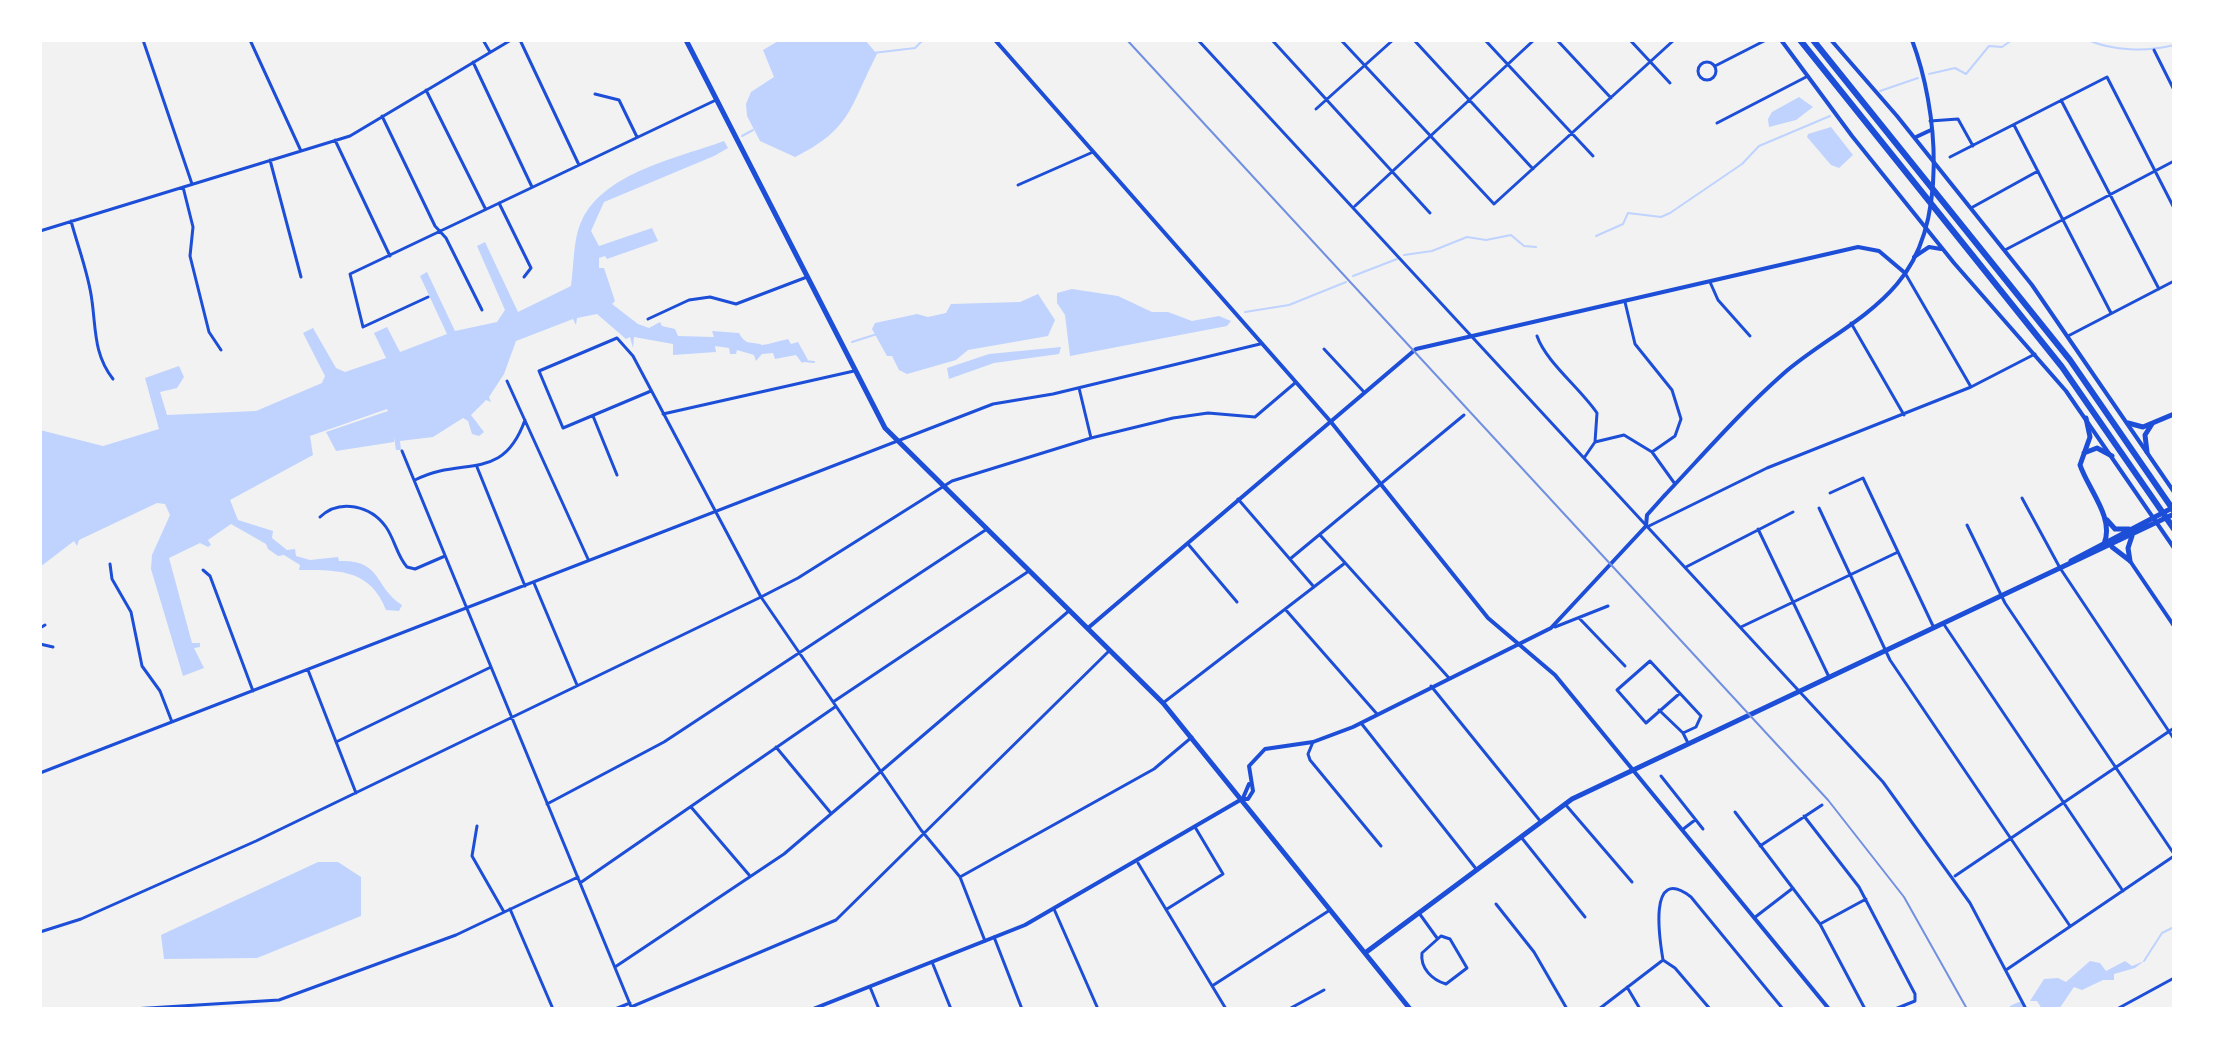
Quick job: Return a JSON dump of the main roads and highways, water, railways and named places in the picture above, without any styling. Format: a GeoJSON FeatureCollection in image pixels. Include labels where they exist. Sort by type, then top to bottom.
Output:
{"type":"FeatureCollection","features":[{"type":"Feature","properties":{"kind":"highway"},"geometry":{"type":"LineString","coordinates":[[1800,40],[2072,380],[2174,529]]}},
{"type":"Feature","properties":{"kind":"highway"},"geometry":{"type":"LineString","coordinates":[[1813,40],[2085,380],[2174,511]]}},
{"type":"Feature","properties":{"kind":"main road"},"geometry":{"type":"LineString","coordinates":[[689,41],[716,100],[885,428],[1163,703],[1410,1009]]}},
{"type":"Feature","properties":{"kind":"main road"},"geometry":{"type":"LineString","coordinates":[[2128,423],[2141,427],[2174,414]]}},
{"type":"Feature","properties":{"kind":"main road"},"geometry":{"type":"LineString","coordinates":[[2086,418],[2090,437],[2083,453],[2082,470],[2104,516],[2115,529],[2132,532]]}},
{"type":"Feature","properties":{"kind":"main road"},"geometry":{"type":"LineString","coordinates":[[2147,452],[2145,438],[2152,424]]}},
{"type":"Feature","properties":{"kind":"main road"},"geometry":{"type":"LineString","coordinates":[[2083,453],[2097,448],[2112,456]]}},
{"type":"Feature","properties":{"kind":"main road"},"geometry":{"type":"LineString","coordinates":[[2060,568],[2174,511]]}},
{"type":"Feature","properties":{"kind":"main road"},"geometry":{"type":"LineString","coordinates":[[2104,516],[2107,533],[2104,544]]}},
{"type":"Feature","properties":{"kind":"main road"},"geometry":{"type":"LineString","coordinates":[[1365,953],[1565,804],[1688,743],[2111,546],[2132,532]]}},
{"type":"Feature","properties":{"kind":"main road"},"geometry":{"type":"LineString","coordinates":[[2111,546],[2130,561],[2128,548],[2132,532]]}},
{"type":"Feature","properties":{"kind":"water"},"geometry":{"type":"Polygon","coordinates":[[[780,40],[865,40],[877,54],[839,126],[814,147],[795,157],[760,141],[747,116],[746,104],[751,92],[774,77],[763,50],[780,40]]]}},
{"type":"Feature","properties":{"kind":"water"},"geometry":{"type":"Polygon","coordinates":[[[1799,97],[1813,107],[1796,120],[1769,127],[1768,119],[1772,112],[1799,97]]]}},
{"type":"Feature","properties":{"kind":"water"},"geometry":{"type":"Polygon","coordinates":[[[1831,127],[1853,155],[1839,168],[1831,165],[1807,137],[1831,127]]]}},
{"type":"Feature","properties":{"kind":"water"},"geometry":{"type":"Polygon","coordinates":[[[724,141],[728,148],[714,156],[604,202],[591,231],[599,246],[652,228],[658,241],[607,259],[605,256],[599,258],[599,268],[604,268],[615,301],[612,304],[638,324],[649,328],[660,322],[662,326],[675,329],[678,336],[714,337],[712,331],[739,333],[754,345],[788,339],[791,344],[798,342],[808,360],[802,363],[796,355],[775,359],[773,353],[762,354],[756,361],[754,355],[737,350],[736,354],[730,354],[729,348],[715,346],[716,352],[673,355],[673,344],[634,337],[633,348],[630,337],[626,339],[597,314],[577,318],[576,325],[573,319],[516,341],[504,374],[489,397],[491,402],[486,400],[471,415],[484,432],[479,436],[472,434],[468,421],[463,418],[433,437],[400,441],[401,450],[396,450],[394,437],[394,442],[336,451],[326,432],[387,409],[310,436],[313,455],[230,500],[238,520],[273,531],[272,538],[287,550],[295,549],[296,556],[310,560],[338,557],[339,561],[363,564],[402,605],[399,611],[386,610],[371,586],[362,579],[327,570],[299,570],[300,565],[284,555],[278,556],[266,544],[231,524],[208,540],[211,545],[208,547],[200,543],[169,558],[192,643],[200,643],[200,647],[194,648],[204,668],[183,676],[151,569],[152,555],[170,515],[165,504],[157,503],[79,540],[77,546],[74,541],[40,567],[40,430],[103,446],[159,429],[145,378],[179,366],[184,377],[177,388],[160,392],[167,415],[256,411],[322,383],[325,376],[303,333],[313,328],[336,368],[345,372],[386,358],[374,333],[387,327],[400,352],[447,334],[420,276],[427,272],[455,331],[497,322],[505,310],[477,246],[485,242],[518,312],[571,286],[579,227],[593,204],[607,190],[644,169],[724,141]]]}},
{"type":"Feature","properties":{"kind":"water"},"geometry":{"type":"Polygon","coordinates":[[[1072,289],[1118,296],[1152,312],[1168,312],[1192,321],[1219,316],[1231,321],[1227,326],[1070,356],[1065,315],[1057,303],[1057,293],[1072,289]]]}},
{"type":"Feature","properties":{"kind":"water"},"geometry":{"type":"Polygon","coordinates":[[[1038,294],[1055,320],[1048,336],[968,350],[956,360],[907,374],[899,370],[892,356],[887,356],[872,329],[875,323],[917,314],[928,317],[946,313],[951,304],[1020,302],[1038,294]]]}},
{"type":"Feature","properties":{"kind":"water"},"geometry":{"type":"Polygon","coordinates":[[[1061,347],[1059,354],[994,363],[949,379],[947,368],[989,354],[1061,347]]]}},
{"type":"Feature","properties":{"kind":"water"},"geometry":{"type":"Polygon","coordinates":[[[318,862],[338,862],[361,877],[361,916],[257,958],[164,959],[161,935],[318,862]]]}},
{"type":"Feature","properties":{"kind":"water"},"geometry":{"type":"Polygon","coordinates":[[[2090,961],[2100,963],[2106,971],[2125,961],[2132,966],[2144,961],[2135,968],[2114,974],[2114,980],[2103,980],[2082,990],[2074,987],[2059,1009],[2042,1009],[2037,1001],[2030,1001],[2044,979],[2058,978],[2066,982],[2090,961]]]}},
{"type":"Feature","properties":{"kind":"waterway"},"geometry":{"type":"LineString","coordinates":[[873,53],[915,48],[923,40]]}},
{"type":"Feature","properties":{"kind":"waterway"},"geometry":{"type":"LineString","coordinates":[[1929,74],[1955,68],[1966,74],[1989,46],[2002,47],[2012,40]]}},
{"type":"Feature","properties":{"kind":"waterway"},"geometry":{"type":"LineString","coordinates":[[2088,40],[2130,49],[2174,45]]}},
{"type":"Feature","properties":{"kind":"waterway"},"geometry":{"type":"LineString","coordinates":[[1880,91],[1918,78]]}},
{"type":"Feature","properties":{"kind":"waterway"},"geometry":{"type":"LineString","coordinates":[[1596,236],[1623,224],[1628,213],[1661,217],[1670,213],[1742,164],[1759,146],[1830,116]]}},
{"type":"Feature","properties":{"kind":"waterway"},"geometry":{"type":"LineString","coordinates":[[742,136],[753,130]]}},
{"type":"Feature","properties":{"kind":"waterway"},"geometry":{"type":"LineString","coordinates":[[1404,255],[1432,251],[1467,237],[1486,240],[1511,235],[1524,246],[1536,247]]}},
{"type":"Feature","properties":{"kind":"waterway"},"geometry":{"type":"LineString","coordinates":[[1353,276],[1397,259]]}},
{"type":"Feature","properties":{"kind":"waterway"},"geometry":{"type":"LineString","coordinates":[[1245,312],[1289,305],[1346,282]]}},
{"type":"Feature","properties":{"kind":"waterway"},"geometry":{"type":"LineString","coordinates":[[852,342],[877,334]]}},
{"type":"Feature","properties":{"kind":"waterway"},"geometry":{"type":"LineString","coordinates":[[746,343],[760,345]]}},
{"type":"Feature","properties":{"kind":"waterway"},"geometry":{"type":"LineString","coordinates":[[804,361],[814,362]]}},
{"type":"Feature","properties":{"kind":"waterway"},"geometry":{"type":"LineString","coordinates":[[2144,961],[2162,933],[2174,927]]}},
{"type":"Feature","properties":{"kind":"waterway"},"geometry":{"type":"LineString","coordinates":[[2013,1009],[2020,1006]]}},
{"type":"Feature","properties":{"kind":"railway"},"geometry":{"type":"LineString","coordinates":[[1127,40],[1828,800],[1904,897],[1967,1009]]}}]}
